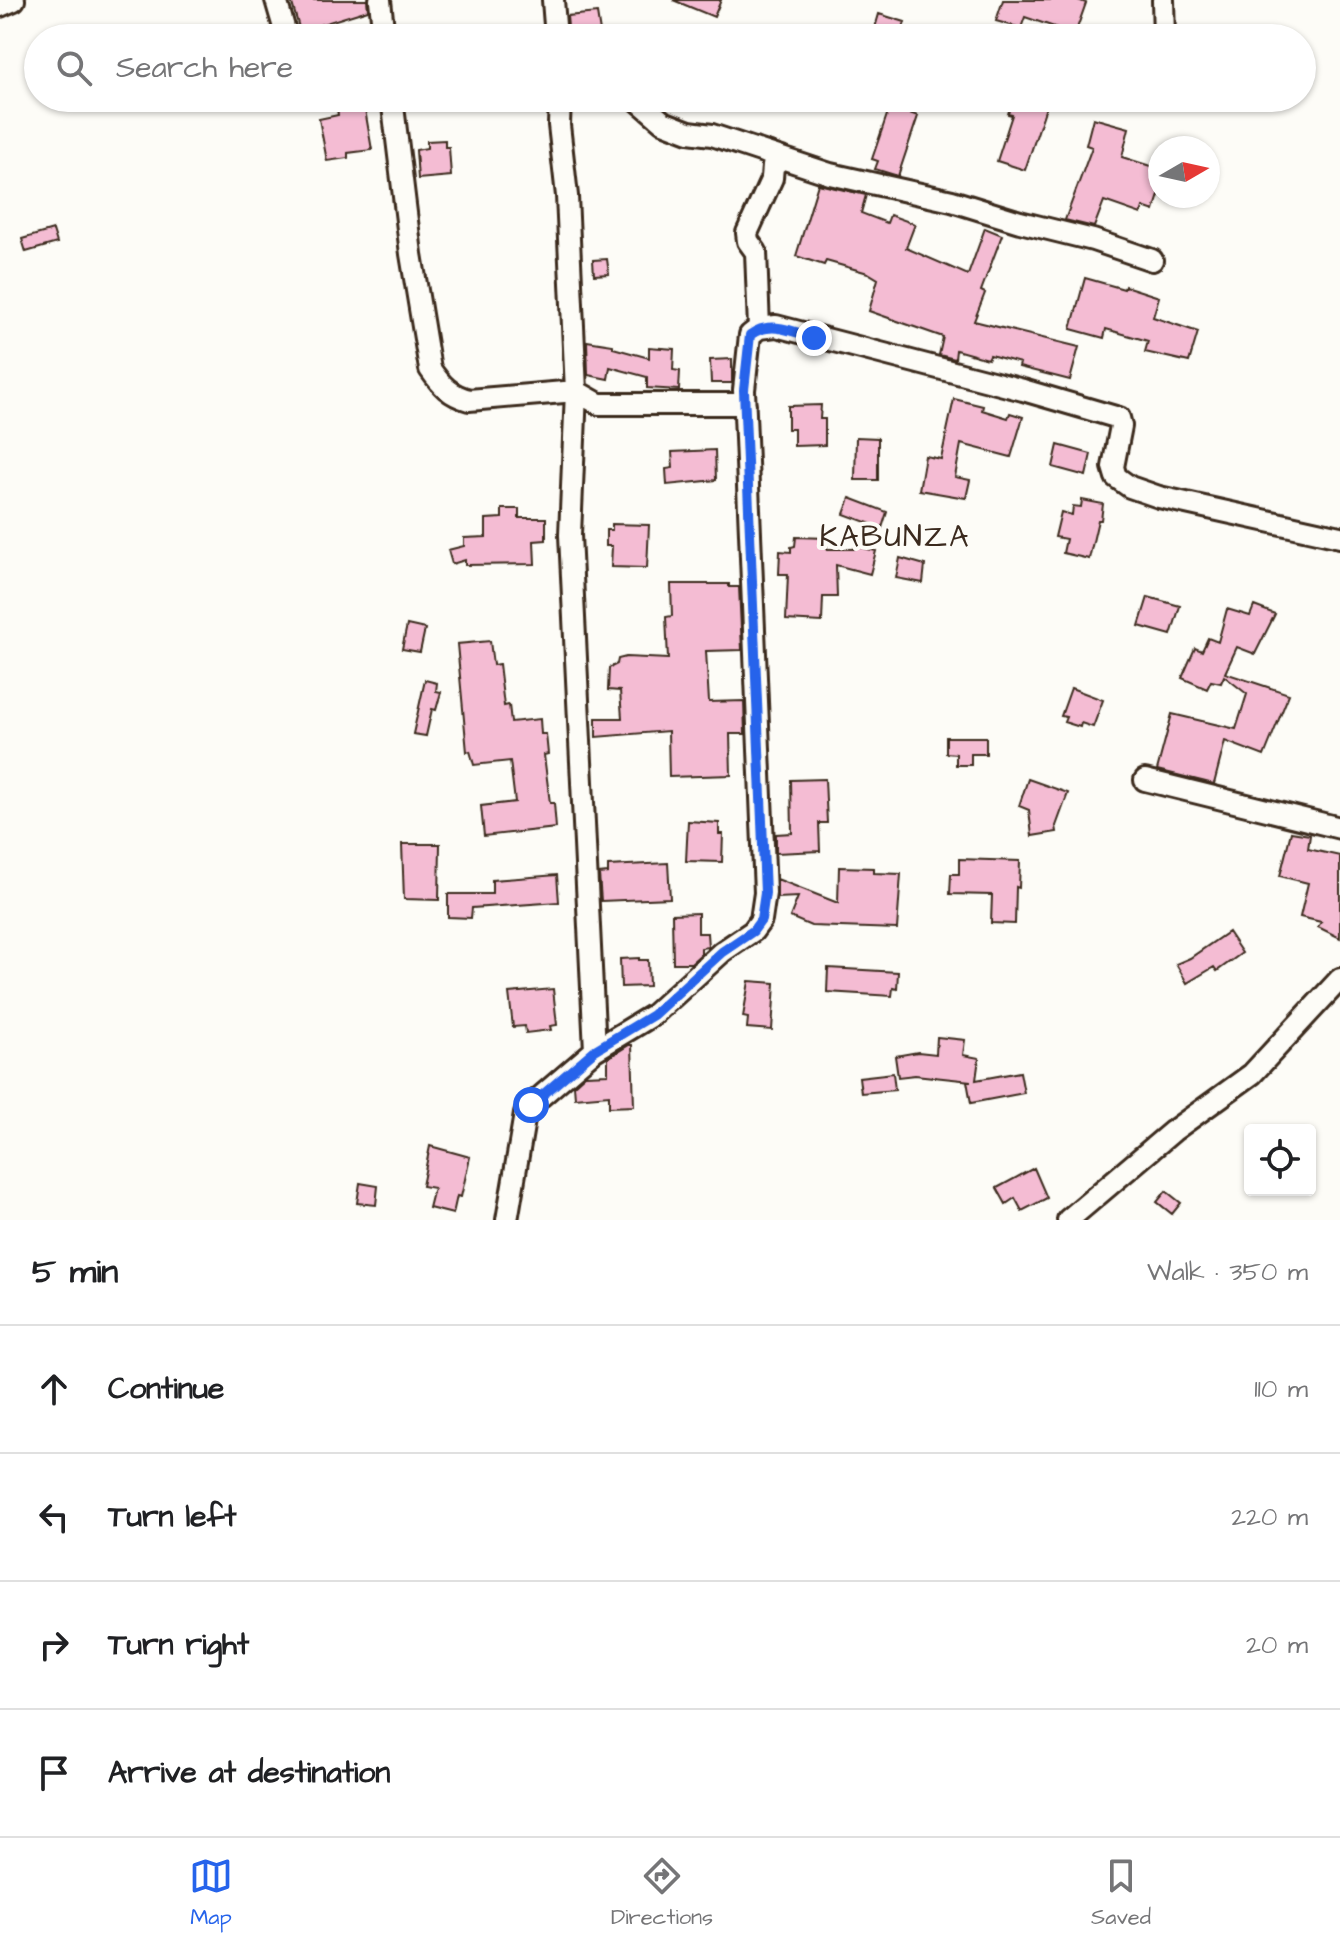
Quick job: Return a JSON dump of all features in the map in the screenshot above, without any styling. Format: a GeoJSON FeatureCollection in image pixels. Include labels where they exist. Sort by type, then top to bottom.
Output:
{"type":"FeatureCollection","features":[{"type":"Feature","properties":{"kind":"street"},"geometry":{"type":"LineString","coordinates":[[0,6],[14,0]]}},
{"type":"Feature","properties":{"kind":"street"},"geometry":{"type":"LineString","coordinates":[[276,0],[283,24]]}},
{"type":"Feature","properties":{"kind":"street"},"geometry":{"type":"LineString","coordinates":[[380,0],[383,24]]}},
{"type":"Feature","properties":{"kind":"street"},"geometry":{"type":"LineString","coordinates":[[553,0],[555,24]]}},
{"type":"Feature","properties":{"kind":"street"},"geometry":{"type":"LineString","coordinates":[[1163,0],[1164,24]]}},
{"type":"Feature","properties":{"kind":"street"},"geometry":{"type":"LineString","coordinates":[[394,112],[411,254],[430,369],[454,397],[469,400],[576,391],[599,404],[745,404]]}},
{"type":"Feature","properties":{"kind":"street"},"geometry":{"type":"LineString","coordinates":[[559,112],[567,196],[576,391],[570,535],[595,1050]]}},
{"type":"Feature","properties":{"kind":"street"},"geometry":{"type":"LineString","coordinates":[[651,112],[663,122],[689,132],[712,135],[830,174],[952,201],[1093,240],[1152,260]]}},
{"type":"Feature","properties":{"kind":"street"},"geometry":{"type":"LineString","coordinates":[[759,328],[756,252],[748,241],[747,233],[772,178],[773,166],[781,159]]}},
{"type":"Feature","properties":{"kind":"street"},"geometry":{"type":"LineString","coordinates":[[507,1220],[525,1114],[540,1096],[595,1050],[653,1015],[722,952],[753,931],[761,920],[765,878],[744,390],[750,335],[759,328],[776,326],[1119,418],[1121,426],[1113,467],[1116,477],[1130,487],[1159,497],[1340,537]]}},
{"type":"Feature","properties":{"kind":"street"},"geometry":{"type":"LineString","coordinates":[[1145,780],[1340,828]]}},
{"type":"Feature","properties":{"kind":"street"},"geometry":{"type":"LineString","coordinates":[[1068,1220],[1173,1131],[1252,1074],[1340,979]]}},
{"type":"Feature","properties":{"kind":"building"},"geometry":{"type":"Polygon","coordinates":[[[291,0],[367,0],[368,10],[323,24],[298,24],[291,0]]]}},
{"type":"Feature","properties":{"kind":"building"},"geometry":{"type":"Polygon","coordinates":[[[673,0],[721,0],[714,17],[673,0]]]}},
{"type":"Feature","properties":{"kind":"building"},"geometry":{"type":"Polygon","coordinates":[[[1003,0],[1078,0],[1086,3],[1079,24],[1046,24],[1025,17],[1022,24],[996,21],[1003,0]]]}},
{"type":"Feature","properties":{"kind":"building"},"geometry":{"type":"Polygon","coordinates":[[[597,13],[599,24],[568,24],[567,16],[597,13]]]}},
{"type":"Feature","properties":{"kind":"building"},"geometry":{"type":"Polygon","coordinates":[[[879,14],[905,22],[904,24],[876,24],[879,14]]]}},
{"type":"Feature","properties":{"kind":"building"},"geometry":{"type":"Polygon","coordinates":[[[338,112],[365,112],[372,150],[348,153],[348,158],[327,161],[319,119],[338,115],[338,112]]]}},
{"type":"Feature","properties":{"kind":"building"},"geometry":{"type":"Polygon","coordinates":[[[888,112],[907,112],[918,116],[898,176],[875,169],[878,161],[872,159],[888,112]]]}},
{"type":"Feature","properties":{"kind":"building"},"geometry":{"type":"Polygon","coordinates":[[[1044,112],[1025,170],[997,161],[1012,115],[1008,114],[1044,112]]]}},
{"type":"Feature","properties":{"kind":"building"},"geometry":{"type":"Polygon","coordinates":[[[1093,118],[1129,128],[1122,157],[1148,165],[1148,208],[1155,208],[1154,211],[1143,207],[1141,214],[1104,201],[1094,227],[1065,220],[1092,147],[1086,145],[1093,118]]]}},
{"type":"Feature","properties":{"kind":"building"},"geometry":{"type":"Polygon","coordinates":[[[445,140],[445,147],[449,147],[451,176],[418,179],[416,150],[427,148],[427,141],[445,140]]]}},
{"type":"Feature","properties":{"kind":"building"},"geometry":{"type":"Polygon","coordinates":[[[818,184],[866,195],[861,213],[887,223],[890,215],[915,224],[906,248],[968,275],[985,228],[1002,235],[981,291],[985,293],[974,321],[1079,347],[1070,380],[1019,367],[1020,363],[990,355],[988,359],[956,350],[955,359],[939,355],[943,337],[869,311],[878,279],[826,261],[824,265],[796,256],[818,184]]]}},
{"type":"Feature","properties":{"kind":"building"},"geometry":{"type":"Polygon","coordinates":[[[53,230],[57,243],[26,252],[22,239],[53,230]]]}},
{"type":"Feature","properties":{"kind":"building"},"geometry":{"type":"Polygon","coordinates":[[[607,259],[609,274],[594,275],[593,260],[607,259]]]}},
{"type":"Feature","properties":{"kind":"building"},"geometry":{"type":"Polygon","coordinates":[[[1085,278],[1159,297],[1153,317],[1198,332],[1189,362],[1145,352],[1148,341],[1106,329],[1104,338],[1071,329],[1085,278]]]}},
{"type":"Feature","properties":{"kind":"building"},"geometry":{"type":"Polygon","coordinates":[[[587,341],[613,345],[613,348],[649,358],[649,347],[674,349],[673,370],[680,371],[679,390],[647,388],[647,377],[610,367],[608,379],[588,375],[587,341]]]}},
{"type":"Feature","properties":{"kind":"building"},"geometry":{"type":"Polygon","coordinates":[[[732,359],[732,383],[711,383],[710,360],[732,359]]]}},
{"type":"Feature","properties":{"kind":"building"},"geometry":{"type":"Polygon","coordinates":[[[954,399],[983,406],[982,410],[1008,418],[1010,413],[1023,417],[1011,457],[961,444],[955,477],[970,480],[966,498],[919,490],[925,456],[941,459],[954,399]]]}},
{"type":"Feature","properties":{"kind":"building"},"geometry":{"type":"Polygon","coordinates":[[[821,405],[820,419],[825,419],[825,445],[794,446],[794,429],[788,429],[788,406],[821,405]]]}},
{"type":"Feature","properties":{"kind":"building"},"geometry":{"type":"Polygon","coordinates":[[[856,437],[878,438],[878,480],[855,480],[856,437]]]}},
{"type":"Feature","properties":{"kind":"building"},"geometry":{"type":"Polygon","coordinates":[[[1058,445],[1091,454],[1086,476],[1053,467],[1058,445]]]}},
{"type":"Feature","properties":{"kind":"building"},"geometry":{"type":"Polygon","coordinates":[[[715,450],[716,480],[667,485],[666,469],[673,468],[672,452],[715,450]]]}},
{"type":"Feature","properties":{"kind":"building"},"geometry":{"type":"Polygon","coordinates":[[[850,498],[887,512],[882,528],[844,514],[850,498]]]}},
{"type":"Feature","properties":{"kind":"building"},"geometry":{"type":"Polygon","coordinates":[[[1082,500],[1103,504],[1089,559],[1063,553],[1066,539],[1055,537],[1061,512],[1072,515],[1073,506],[1081,507],[1082,500]]]}},
{"type":"Feature","properties":{"kind":"building"},"geometry":{"type":"Polygon","coordinates":[[[502,509],[519,509],[519,518],[546,518],[546,540],[534,541],[535,564],[465,565],[465,560],[452,564],[448,550],[464,546],[464,538],[486,537],[486,519],[502,518],[502,509]]]}},
{"type":"Feature","properties":{"kind":"building"},"geometry":{"type":"Polygon","coordinates":[[[612,524],[649,525],[647,568],[611,567],[612,546],[606,546],[606,530],[612,530],[612,524]]]}},
{"type":"Feature","properties":{"kind":"building"},"geometry":{"type":"Polygon","coordinates":[[[796,537],[827,538],[827,549],[854,549],[855,546],[876,551],[870,574],[836,565],[837,597],[823,597],[822,622],[786,620],[788,574],[779,574],[780,551],[791,552],[796,537]]]}},
{"type":"Feature","properties":{"kind":"building"},"geometry":{"type":"Polygon","coordinates":[[[900,558],[925,565],[923,583],[896,578],[900,558]]]}},
{"type":"Feature","properties":{"kind":"building"},"geometry":{"type":"Polygon","coordinates":[[[671,584],[729,584],[729,587],[739,587],[742,650],[706,651],[709,702],[744,701],[745,734],[730,734],[731,775],[669,777],[668,731],[596,737],[596,718],[622,718],[620,691],[608,690],[609,668],[617,664],[618,659],[626,657],[668,659],[666,617],[672,616],[671,584]]]}},
{"type":"Feature","properties":{"kind":"building"},"geometry":{"type":"Polygon","coordinates":[[[1148,597],[1180,606],[1171,635],[1139,626],[1148,597]]]}},
{"type":"Feature","properties":{"kind":"building"},"geometry":{"type":"Polygon","coordinates":[[[1254,606],[1275,614],[1255,654],[1237,647],[1225,673],[1289,694],[1264,756],[1225,741],[1214,784],[1157,770],[1172,714],[1236,729],[1247,694],[1224,676],[1221,683],[1211,681],[1207,689],[1182,678],[1195,648],[1202,651],[1208,638],[1218,642],[1227,609],[1250,616],[1254,606]]]}},
{"type":"Feature","properties":{"kind":"building"},"geometry":{"type":"Polygon","coordinates":[[[407,625],[425,629],[420,652],[402,649],[407,625]]]}},
{"type":"Feature","properties":{"kind":"building"},"geometry":{"type":"Polygon","coordinates":[[[490,641],[493,665],[499,664],[504,706],[509,705],[511,722],[540,719],[541,734],[546,734],[548,754],[544,755],[556,828],[484,836],[481,806],[515,802],[510,761],[474,765],[470,751],[467,752],[457,644],[490,641]]]}},
{"type":"Feature","properties":{"kind":"building"},"geometry":{"type":"Polygon","coordinates":[[[425,680],[437,683],[436,691],[441,692],[436,710],[432,709],[426,736],[413,734],[425,680]]]}},
{"type":"Feature","properties":{"kind":"building"},"geometry":{"type":"Polygon","coordinates":[[[1071,688],[1103,700],[1093,727],[1064,722],[1066,717],[1061,716],[1071,688]]]}},
{"type":"Feature","properties":{"kind":"building"},"geometry":{"type":"Polygon","coordinates":[[[946,737],[986,737],[986,754],[971,754],[971,765],[956,765],[956,754],[946,753],[946,737]]]}},
{"type":"Feature","properties":{"kind":"building"},"geometry":{"type":"Polygon","coordinates":[[[825,779],[827,823],[819,823],[820,851],[776,853],[776,834],[792,833],[791,780],[825,779]]]}},
{"type":"Feature","properties":{"kind":"building"},"geometry":{"type":"Polygon","coordinates":[[[1028,779],[1068,793],[1056,826],[1057,832],[1032,836],[1029,810],[1019,806],[1028,779]]]}},
{"type":"Feature","properties":{"kind":"building"},"geometry":{"type":"Polygon","coordinates":[[[688,821],[719,823],[719,834],[723,834],[722,862],[686,861],[688,821]]]}},
{"type":"Feature","properties":{"kind":"building"},"geometry":{"type":"Polygon","coordinates":[[[1291,832],[1310,835],[1308,849],[1340,856],[1340,938],[1318,927],[1321,922],[1300,917],[1308,883],[1280,876],[1291,832]]]}},
{"type":"Feature","properties":{"kind":"building"},"geometry":{"type":"Polygon","coordinates":[[[402,844],[440,844],[439,900],[404,899],[402,844]]]}},
{"type":"Feature","properties":{"kind":"building"},"geometry":{"type":"Polygon","coordinates":[[[959,859],[1020,861],[1015,924],[991,923],[992,895],[950,894],[951,874],[959,874],[959,859]]]}},
{"type":"Feature","properties":{"kind":"building"},"geometry":{"type":"Polygon","coordinates":[[[668,863],[670,898],[601,901],[599,874],[608,873],[608,866],[668,863]]]}},
{"type":"Feature","properties":{"kind":"building"},"geometry":{"type":"Polygon","coordinates":[[[839,867],[874,868],[874,873],[901,874],[897,929],[811,926],[790,917],[798,897],[777,898],[777,879],[838,903],[839,867]]]}},
{"type":"Feature","properties":{"kind":"building"},"geometry":{"type":"Polygon","coordinates":[[[557,875],[559,902],[472,908],[471,918],[448,917],[448,894],[492,894],[492,880],[557,875]]]}},
{"type":"Feature","properties":{"kind":"building"},"geometry":{"type":"Polygon","coordinates":[[[698,913],[698,933],[707,933],[708,947],[701,948],[701,954],[691,963],[673,963],[672,914],[698,913]]]}},
{"type":"Feature","properties":{"kind":"building"},"geometry":{"type":"Polygon","coordinates":[[[1228,932],[1242,953],[1217,971],[1214,967],[1187,983],[1176,964],[1228,932]]]}},
{"type":"Feature","properties":{"kind":"building"},"geometry":{"type":"Polygon","coordinates":[[[620,959],[648,960],[649,986],[621,987],[620,959]]]}},
{"type":"Feature","properties":{"kind":"building"},"geometry":{"type":"Polygon","coordinates":[[[828,968],[898,972],[897,989],[893,988],[892,996],[827,992],[828,968]]]}},
{"type":"Feature","properties":{"kind":"building"},"geometry":{"type":"Polygon","coordinates":[[[749,981],[775,983],[772,1030],[747,1028],[748,1018],[743,1017],[749,981]]]}},
{"type":"Feature","properties":{"kind":"building"},"geometry":{"type":"Polygon","coordinates":[[[553,989],[557,1025],[550,1026],[551,1030],[526,1033],[525,1026],[513,1027],[509,993],[553,989]]]}},
{"type":"Feature","properties":{"kind":"building"},"geometry":{"type":"Polygon","coordinates":[[[937,1037],[965,1040],[963,1055],[979,1058],[976,1080],[1020,1072],[1024,1093],[971,1103],[967,1081],[971,1081],[915,1075],[898,1077],[895,1056],[918,1052],[936,1054],[937,1037]]]}},
{"type":"Feature","properties":{"kind":"building"},"geometry":{"type":"Polygon","coordinates":[[[632,1045],[634,1106],[609,1107],[609,1095],[575,1098],[574,1085],[585,1075],[608,1074],[608,1058],[632,1045]]]}},
{"type":"Feature","properties":{"kind":"building"},"geometry":{"type":"Polygon","coordinates":[[[893,1073],[895,1090],[861,1093],[859,1077],[893,1073]]]}},
{"type":"Feature","properties":{"kind":"building"},"geometry":{"type":"Polygon","coordinates":[[[430,1146],[470,1157],[461,1197],[457,1196],[453,1214],[429,1208],[434,1188],[422,1186],[430,1146]]]}},
{"type":"Feature","properties":{"kind":"building"},"geometry":{"type":"Polygon","coordinates":[[[1034,1168],[1047,1198],[1022,1211],[1015,1198],[1006,1204],[997,1188],[1034,1168]]]}},
{"type":"Feature","properties":{"kind":"building"},"geometry":{"type":"Polygon","coordinates":[[[360,1183],[378,1186],[376,1205],[357,1203],[360,1183]]]}},
{"type":"Feature","properties":{"kind":"building"},"geometry":{"type":"Polygon","coordinates":[[[1166,1191],[1181,1203],[1172,1214],[1157,1202],[1166,1191]]]}},
{"type":"Feature","properties":{"kind":"district","name":"KABUNZA"},"geometry":{"type":"Point","coordinates":[895,536]}},
{"type":"Feature","properties":{"kind":"route"},"geometry":{"type":"LineString","coordinates":[[531,1105],[595,1050],[653,1015],[722,952],[753,931],[761,920],[765,893],[744,390],[750,335],[759,328],[776,326],[814,338]]}}]}
